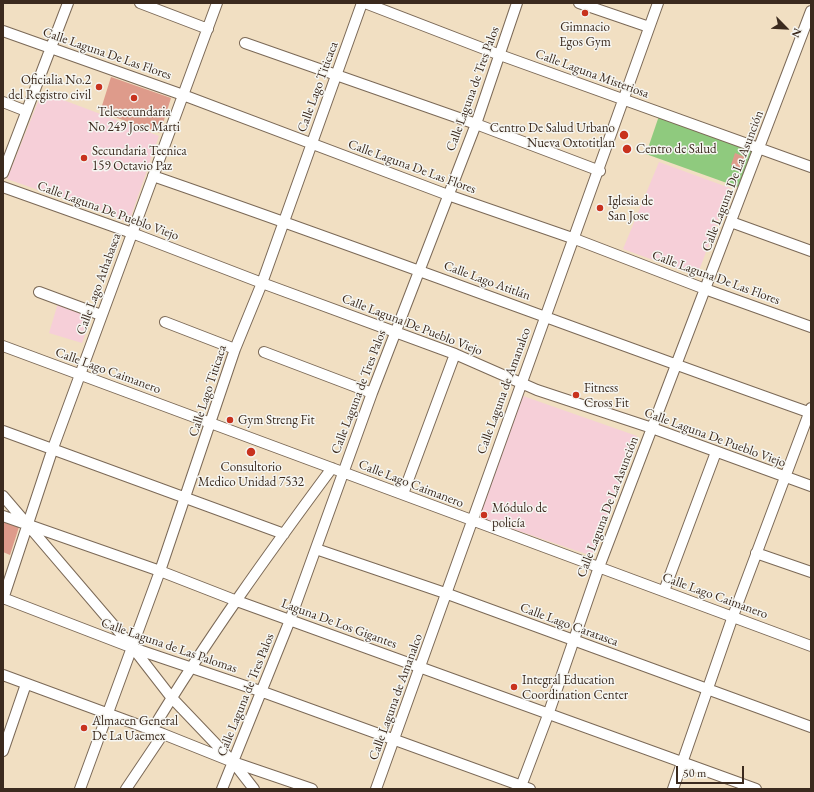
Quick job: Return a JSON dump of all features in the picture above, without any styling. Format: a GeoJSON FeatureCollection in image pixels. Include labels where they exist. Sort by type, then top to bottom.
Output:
{"type":"FeatureCollection","features":[{"type":"Feature","properties":{"kind":"street"},"geometry":{"type":"LineString","coordinates":[[3,172],[68,3]]}},
{"type":"Feature","properties":{"kind":"street"},"geometry":{"type":"LineString","coordinates":[[140,3],[208,29]]}},
{"type":"Feature","properties":{"kind":"street","name":"Calle Lago Athabasca"},"geometry":{"type":"LineString","coordinates":[[3,599],[53,448],[217,3]]}},
{"type":"Feature","properties":{"kind":"street","name":"Calle Laguna Misteriosa"},"geometry":{"type":"LineString","coordinates":[[363,3],[500,55],[811,167]]}},
{"type":"Feature","properties":{"kind":"street","name":"Calle Lago Titicaca"},"geometry":{"type":"LineString","coordinates":[[80,789],[133,648],[212,422],[235,350],[262,283],[311,143],[363,3]]}},
{"type":"Feature","properties":{"kind":"street","name":"Calle Laguna de Tres Palos"},"geometry":{"type":"LineString","coordinates":[[222,789],[263,692],[372,393],[476,124],[517,3]]}},
{"type":"Feature","properties":{"kind":"street"},"geometry":{"type":"LineString","coordinates":[[579,3],[649,27]]}},
{"type":"Feature","properties":{"kind":"street","name":"Calle Laguna de Amanalco"},"geometry":{"type":"LineString","coordinates":[[376,789],[545,316],[600,171],[658,3]]}},
{"type":"Feature","properties":{"kind":"street","name":"Calle Laguna De La Asunción"},"geometry":{"type":"LineString","coordinates":[[524,788],[573,640],[599,568],[811,11]]}},
{"type":"Feature","properties":{"kind":"street","name":"Calle Laguna De Las Flores"},"geometry":{"type":"LineString","coordinates":[[3,31],[50,49],[183,95],[448,195],[575,239],[705,289],[811,327]]}},
{"type":"Feature","properties":{"kind":"street"},"geometry":{"type":"LineString","coordinates":[[245,43],[476,124],[600,171]]}},
{"type":"Feature","properties":{"kind":"street"},"geometry":{"type":"LineString","coordinates":[[3,102],[26,111]]}},
{"type":"Feature","properties":{"kind":"street","name":"Calle Lago Atitlán"},"geometry":{"type":"LineString","coordinates":[[153,176],[419,270],[676,366],[811,411]]}},
{"type":"Feature","properties":{"kind":"street","name":"Calle Laguna De Pueblo Viejo"},"geometry":{"type":"LineString","coordinates":[[3,187],[132,233],[262,283],[455,354],[522,382],[537,390],[652,428],[811,486]]}},
{"type":"Feature","properties":{"kind":"street"},"geometry":{"type":"LineString","coordinates":[[731,222],[811,250]]}},
{"type":"Feature","properties":{"kind":"street"},"geometry":{"type":"LineString","coordinates":[[39,292],[101,315]]}},
{"type":"Feature","properties":{"kind":"street"},"geometry":{"type":"LineString","coordinates":[[165,322],[235,350]]}},
{"type":"Feature","properties":{"kind":"street","name":"Calle Lago Caimanero"},"geometry":{"type":"LineString","coordinates":[[3,346],[212,422],[811,646]]}},
{"type":"Feature","properties":{"kind":"street"},"geometry":{"type":"LineString","coordinates":[[264,352],[372,393]]}},
{"type":"Feature","properties":{"kind":"street"},"geometry":{"type":"LineString","coordinates":[[403,494],[455,354]]}},
{"type":"Feature","properties":{"kind":"street"},"geometry":{"type":"LineString","coordinates":[[673,789],[707,688],[756,553],[811,411]]}},
{"type":"Feature","properties":{"kind":"street"},"geometry":{"type":"LineString","coordinates":[[3,431],[53,448],[284,534]]}},
{"type":"Feature","properties":{"kind":"street"},"geometry":{"type":"LineString","coordinates":[[664,591],[716,452]]}},
{"type":"Feature","properties":{"kind":"street"},"geometry":{"type":"LineString","coordinates":[[152,730],[171,697],[284,534],[332,468]]}},
{"type":"Feature","properties":{"kind":"street"},"geometry":{"type":"LineString","coordinates":[[3,496],[133,648],[171,697],[233,762],[254,789]]}},
{"type":"Feature","properties":{"kind":"street","name":"Laguna De Los Gigantes"},"geometry":{"type":"LineString","coordinates":[[3,516],[160,571],[237,601],[756,789]]}},
{"type":"Feature","properties":{"kind":"street","name":"Calle Lago Caratasca"},"geometry":{"type":"LineString","coordinates":[[316,549],[445,593],[811,727]]}},
{"type":"Feature","properties":{"kind":"street"},"geometry":{"type":"LineString","coordinates":[[756,553],[811,572]]}},
{"type":"Feature","properties":{"kind":"street","name":"Calle Laguna de Las Palomas"},"geometry":{"type":"LineString","coordinates":[[3,599],[133,648],[263,692],[524,788]]}},
{"type":"Feature","properties":{"kind":"street"},"geometry":{"type":"LineString","coordinates":[[3,675],[164,734],[233,762],[312,789]]}},
{"type":"Feature","properties":{"kind":"street"},"geometry":{"type":"LineString","coordinates":[[3,751],[26,684]]}},
{"type":"Feature","properties":{"kind":"street"},"geometry":{"type":"LineString","coordinates":[[126,789],[164,734]]}},
{"type":"Feature","properties":{"kind":"shaded area","name":"Secundaria Tecnica 159 Octavio Paz"},"geometry":{"type":"Polygon","coordinates":[[[42,92],[159,136],[129,222],[7,179],[42,92]]]}},
{"type":"Feature","properties":{"kind":"shaded area"},"geometry":{"type":"Polygon","coordinates":[[[659,162],[730,188],[697,276],[623,249],[659,162]]]}},
{"type":"Feature","properties":{"kind":"shaded area"},"geometry":{"type":"Polygon","coordinates":[[[58,303],[92,316],[82,343],[49,333],[58,303]]]}},
{"type":"Feature","properties":{"kind":"shaded area"},"geometry":{"type":"Polygon","coordinates":[[[523,396],[637,436],[592,556],[478,517],[523,396]]]}},
{"type":"Feature","properties":{"kind":"green space"},"geometry":{"type":"Polygon","coordinates":[[[660,113],[752,151],[738,187],[646,154],[660,113]]]}},
{"type":"Feature","properties":{"kind":"building"},"geometry":{"type":"Polygon","coordinates":[[[111,77],[171,98],[160,133],[100,112],[111,77]]]}},
{"type":"Feature","properties":{"kind":"building"},"geometry":{"type":"Polygon","coordinates":[[[735,153],[745,157],[741,169],[731,165],[735,153]]]}},
{"type":"Feature","properties":{"kind":"building","name":"Módulo de policía"},"geometry":{"type":"Polygon","coordinates":[[[480,510],[489,513],[487,520],[478,517],[480,510]]]}},
{"type":"Feature","properties":{"kind":"building"},"geometry":{"type":"Polygon","coordinates":[[[3,521],[19,527],[10,555],[3,552],[3,521]]]}},
{"type":"Feature","properties":{"kind":"place","name":"Gimnacio Egos Gym"},"geometry":{"type":"Point","coordinates":[585,13]}},
{"type":"Feature","properties":{"kind":"place","name":"Oficialia No.2 del Registro civil"},"geometry":{"type":"Point","coordinates":[99,87]}},
{"type":"Feature","properties":{"kind":"place","name":"Telesecundaria No 249 Jose Marti"},"geometry":{"type":"Point","coordinates":[134,98]}},
{"type":"Feature","properties":{"kind":"place","name":"Centro De Salud Urbano Nueva Oxtotitlan"},"geometry":{"type":"Point","coordinates":[624,135]}},
{"type":"Feature","properties":{"kind":"place","name":"Centro de Salud"},"geometry":{"type":"Point","coordinates":[627,149]}},
{"type":"Feature","properties":{"kind":"place","name":"Secundaria Tecnica 159 Octavio Paz"},"geometry":{"type":"Point","coordinates":[84,158]}},
{"type":"Feature","properties":{"kind":"place","name":"Iglesia de San Jose"},"geometry":{"type":"Point","coordinates":[600,208]}},
{"type":"Feature","properties":{"kind":"place","name":"Fitness Cross Fit"},"geometry":{"type":"Point","coordinates":[576,395]}},
{"type":"Feature","properties":{"kind":"place","name":"Gym Streng Fit"},"geometry":{"type":"Point","coordinates":[230,420]}},
{"type":"Feature","properties":{"kind":"place","name":"Consultorio Medico Unidad 7532"},"geometry":{"type":"Point","coordinates":[251,452]}},
{"type":"Feature","properties":{"kind":"place","name":"Módulo de policía"},"geometry":{"type":"Point","coordinates":[484,515]}},
{"type":"Feature","properties":{"kind":"place","name":"Integral Education Coordination Center"},"geometry":{"type":"Point","coordinates":[514,687]}},
{"type":"Feature","properties":{"kind":"place","name":"Almacen General De La Uaemex"},"geometry":{"type":"Point","coordinates":[84,728]}}]}
